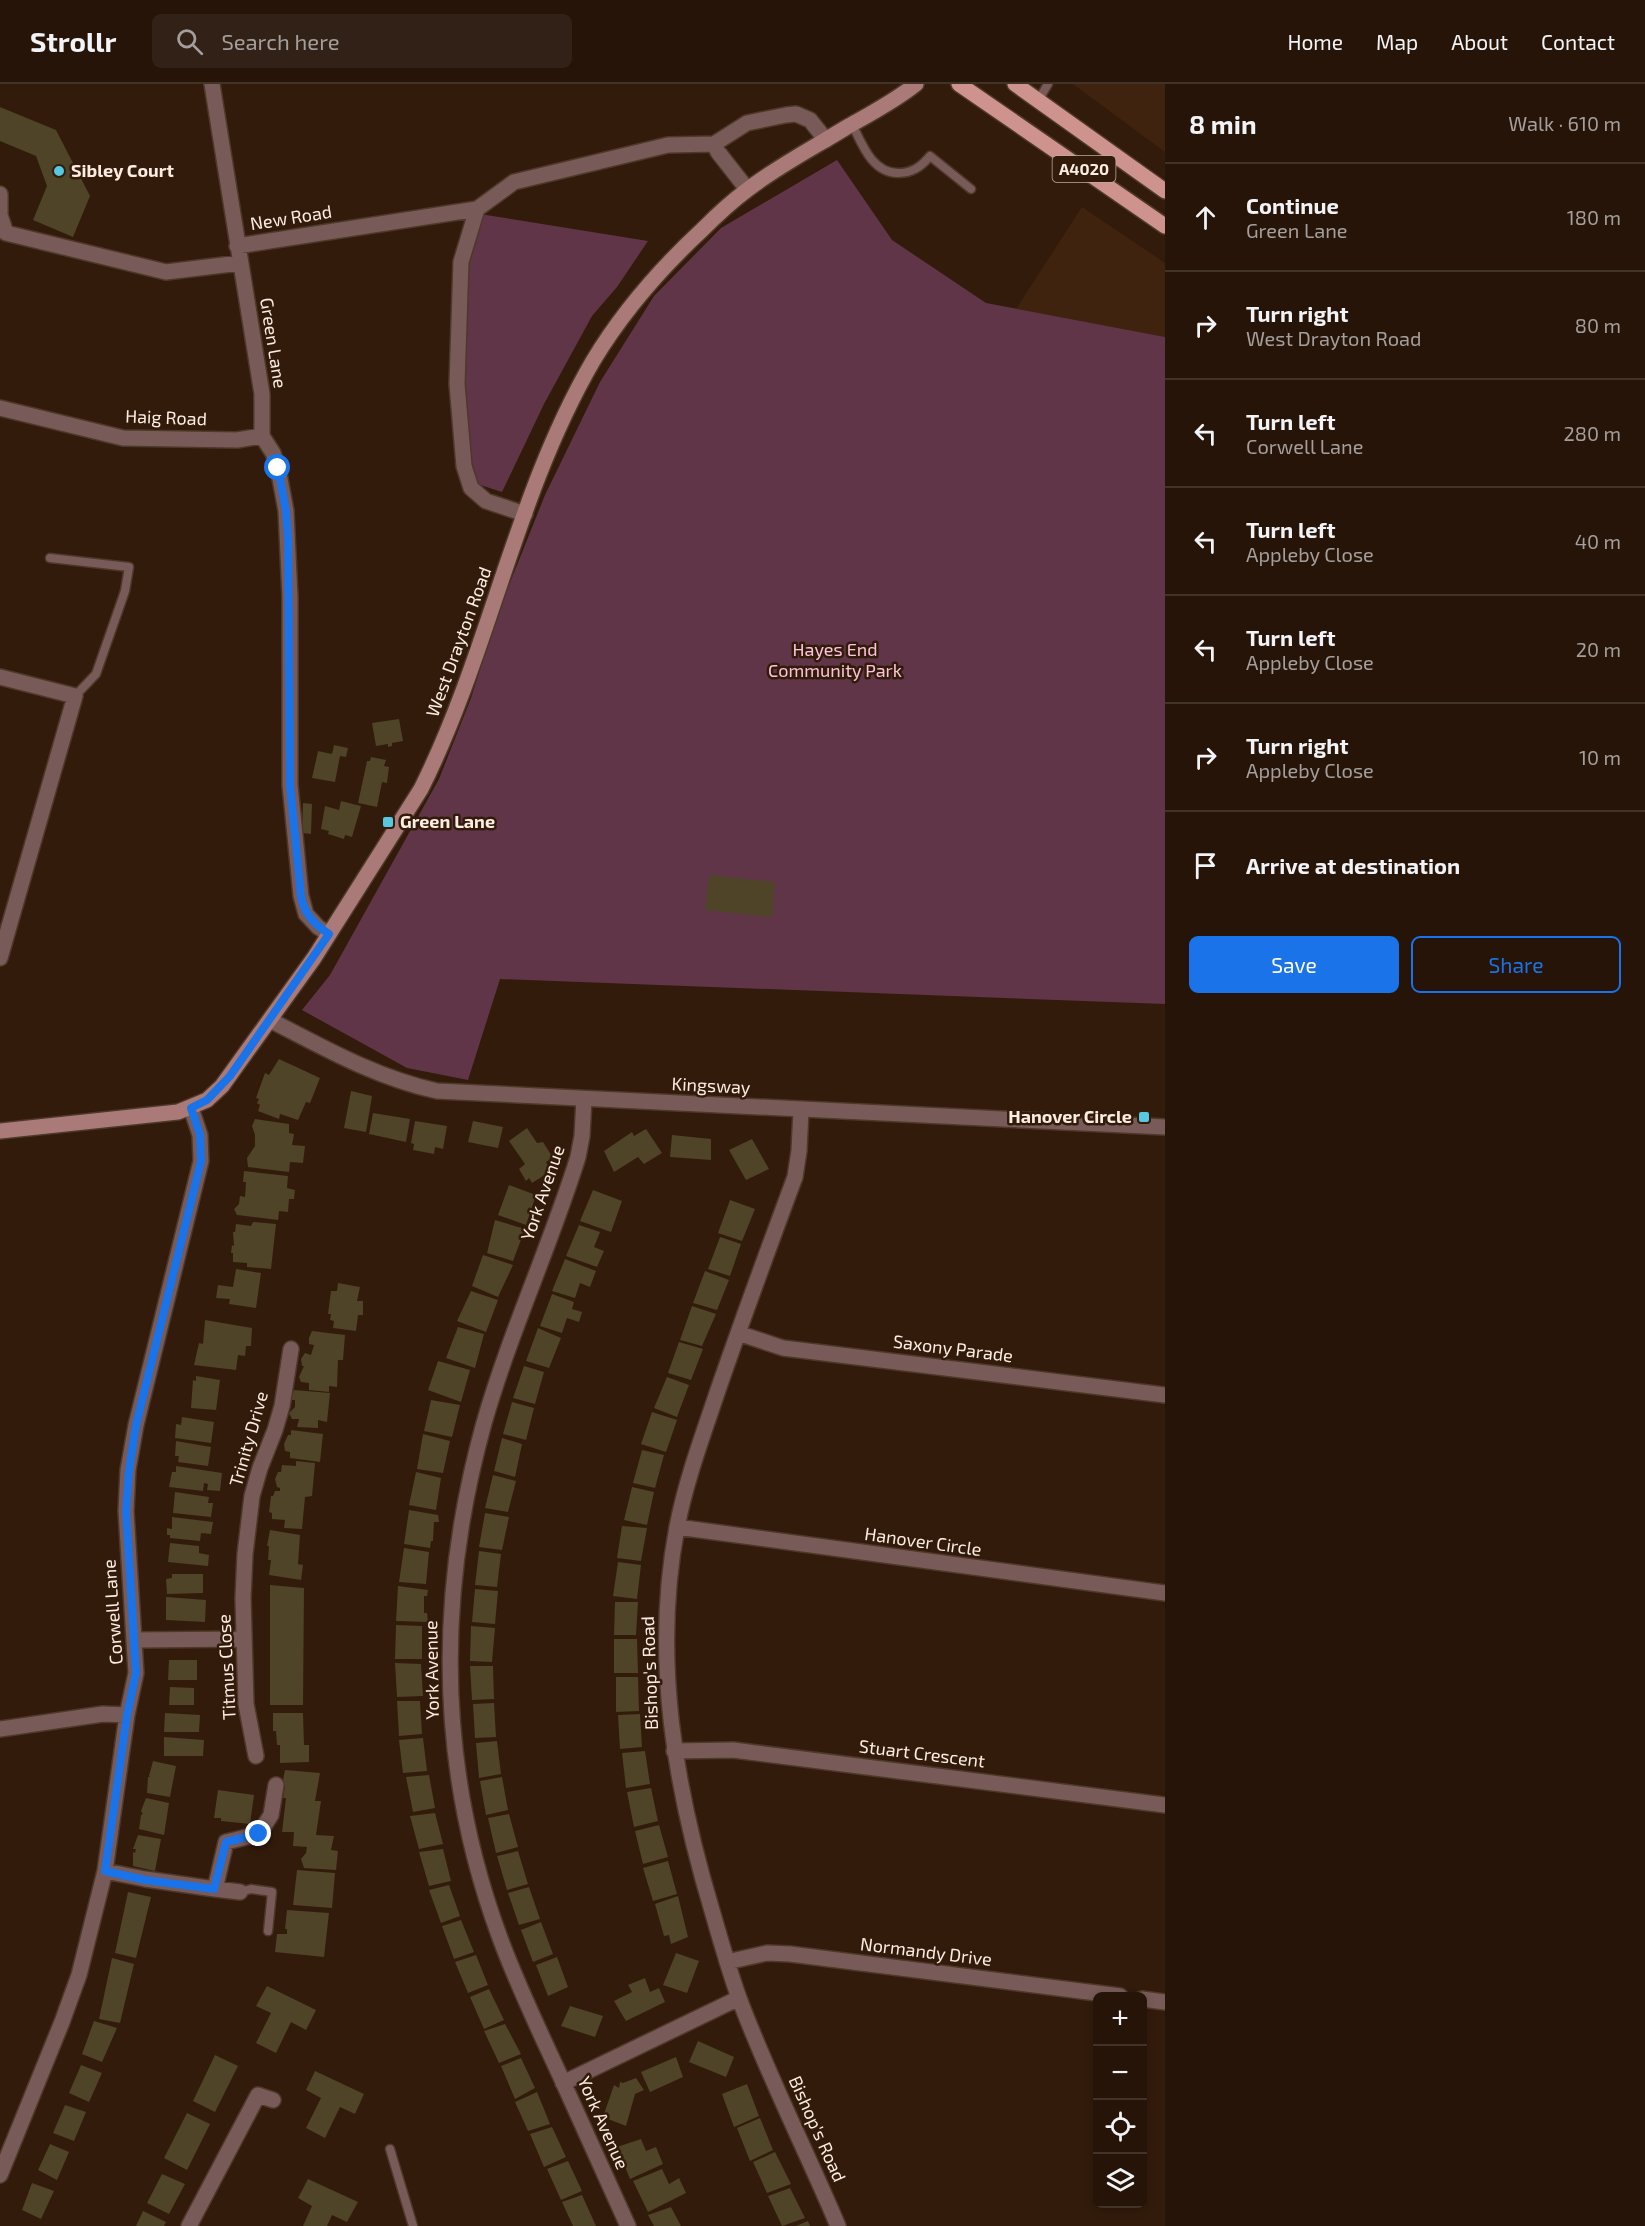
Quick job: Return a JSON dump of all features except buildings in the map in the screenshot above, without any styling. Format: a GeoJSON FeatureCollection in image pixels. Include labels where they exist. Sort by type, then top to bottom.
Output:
{"type":"FeatureCollection","features":[{"type":"Feature","properties":{"kind":"main road","name":"West Drayton Road"},"geometry":{"type":"LineString","coordinates":[[0,1131],[162,1115],[191,1108],[207,1100],[222,1086],[329,934],[407,814],[435,761],[560,425],[607,340],[663,267],[747,189],[916,84]]}},
{"type":"Feature","properties":{"kind":"main road","name":"A4020"},"geometry":{"type":"LineString","coordinates":[[959,84],[1165,226]]}},
{"type":"Feature","properties":{"kind":"main road","name":"A4020"},"geometry":{"type":"LineString","coordinates":[[1015,84],[1165,191]]}},
{"type":"Feature","properties":{"kind":"street","name":"New Road"},"geometry":{"type":"LineString","coordinates":[[212,84],[237,246],[477,209]]}},
{"type":"Feature","properties":{"kind":"street"},"geometry":{"type":"LineString","coordinates":[[525,514],[486,501],[471,488],[464,466],[456,384],[461,262],[477,209],[514,182],[668,145],[714,144],[747,123],[796,114],[810,120],[826,140]]}},
{"type":"Feature","properties":{"kind":"street"},"geometry":{"type":"LineString","coordinates":[[714,144],[747,189]]}},
{"type":"Feature","properties":{"kind":"street"},"geometry":{"type":"LineString","coordinates":[[0,194],[0,215],[6,232],[166,272],[240,263]]}},
{"type":"Feature","properties":{"kind":"street","name":"Green Lane"},"geometry":{"type":"LineString","coordinates":[[237,246],[262,394],[262,436],[273,453],[278,468],[286,511],[290,597],[290,785],[301,896],[306,914],[318,927],[329,934]]}},
{"type":"Feature","properties":{"kind":"street","name":"Haig Road"},"geometry":{"type":"LineString","coordinates":[[0,408],[123,438],[237,440],[262,436]]}},
{"type":"Feature","properties":{"kind":"street"},"geometry":{"type":"LineString","coordinates":[[0,677],[75,696],[0,958]]}},
{"type":"Feature","properties":{"kind":"street","name":"Kingsway"},"geometry":{"type":"LineString","coordinates":[[270,1020],[364,1067],[415,1086],[437,1091],[1165,1128]]}},
{"type":"Feature","properties":{"kind":"street","name":"York Avenue"},"geometry":{"type":"LineString","coordinates":[[584,1100],[578,1157],[505,1358],[474,1465],[459,1539],[453,1586],[449,1643],[451,1706],[456,1762],[473,1852],[505,1953],[526,2004],[628,2226]]}},
{"type":"Feature","properties":{"kind":"street","name":"Corwell Lane"},"geometry":{"type":"LineString","coordinates":[[0,2175],[79,1975],[105,1871],[127,1715],[136,1673],[126,1492],[136,1425],[201,1161],[200,1135],[191,1108]]}},
{"type":"Feature","properties":{"kind":"street","name":"Bishop's Road"},"geometry":{"type":"LineString","coordinates":[[801,1110],[795,1177],[738,1333],[690,1475],[677,1527],[669,1580],[666,1634],[674,1751],[692,1840],[727,1962],[739,1998],[838,2226]]}},
{"type":"Feature","properties":{"kind":"street","name":"Saxony Parade"},"geometry":{"type":"LineString","coordinates":[[738,1333],[783,1348],[1165,1395]]}},
{"type":"Feature","properties":{"kind":"street","name":"Trinity Drive"},"geometry":{"type":"LineString","coordinates":[[243,1576],[252,1496],[275,1430],[291,1349]]}},
{"type":"Feature","properties":{"kind":"street","name":"Hanover Circle"},"geometry":{"type":"LineString","coordinates":[[677,1527],[1165,1593]]}},
{"type":"Feature","properties":{"kind":"street","name":"Titmus Close"},"geometry":{"type":"LineString","coordinates":[[243,1576],[246,1704],[256,1756]]}},
{"type":"Feature","properties":{"kind":"street"},"geometry":{"type":"LineString","coordinates":[[135,1640],[244,1639]]}},
{"type":"Feature","properties":{"kind":"street"},"geometry":{"type":"LineString","coordinates":[[0,1729],[103,1714],[127,1715]]}},
{"type":"Feature","properties":{"kind":"street","name":"Stuart Crescent"},"geometry":{"type":"LineString","coordinates":[[674,1751],[733,1750],[1165,1805]]}},
{"type":"Feature","properties":{"kind":"street"},"geometry":{"type":"LineString","coordinates":[[214,1889],[226,1842],[259,1834],[271,1815],[276,1785]]}},
{"type":"Feature","properties":{"kind":"street"},"geometry":{"type":"LineString","coordinates":[[105,1871],[145,1880],[240,1892]]}},
{"type":"Feature","properties":{"kind":"street","name":"Normandy Drive"},"geometry":{"type":"LineString","coordinates":[[727,1962],[767,1953],[790,1954],[1093,1993]]}},
{"type":"Feature","properties":{"kind":"street"},"geometry":{"type":"LineString","coordinates":[[563,2083],[739,1998]]}},
{"type":"Feature","properties":{"kind":"street"},"geometry":{"type":"LineString","coordinates":[[1147,2000],[1165,2002]]}},
{"type":"Feature","properties":{"kind":"street"},"geometry":{"type":"LineString","coordinates":[[189,2226],[258,2095],[273,2100]]}},
{"type":"Feature","properties":{"kind":"lane"},"geometry":{"type":"LineString","coordinates":[[1038,101],[1048,84]]}},
{"type":"Feature","properties":{"kind":"lane"},"geometry":{"type":"LineString","coordinates":[[852,124],[879,168],[893,173],[909,172],[924,164],[930,156],[971,189]]}},
{"type":"Feature","properties":{"kind":"lane"},"geometry":{"type":"LineString","coordinates":[[50,558],[129,567],[125,591],[96,674],[75,696]]}},
{"type":"Feature","properties":{"kind":"lane"},"geometry":{"type":"LineString","coordinates":[[240,1892],[251,1889],[272,1892],[268,1931]]}},
{"type":"Feature","properties":{"kind":"lane"},"geometry":{"type":"LineString","coordinates":[[390,2149],[413,2226]]}},
{"type":"Feature","properties":{"kind":"shaded area"},"geometry":{"type":"Polygon","coordinates":[[[1073,84],[1165,84],[1165,152],[1073,84]]]}},
{"type":"Feature","properties":{"kind":"shaded area"},"geometry":{"type":"Polygon","coordinates":[[[1082,207],[1165,263],[1165,337],[1016,309],[1082,207]]]}},
{"type":"Feature","properties":{"kind":"green space","name":"Hayes End Community Park"},"geometry":{"type":"Polygon","coordinates":[[[837,160],[892,240],[986,303],[1165,337],[1165,1004],[500,979],[468,1080],[407,1068],[302,1010],[330,975],[439,779],[471,698],[499,610],[545,495],[600,382],[654,296],[721,228],[837,160]]]}},
{"type":"Feature","properties":{"kind":"green space"},"geometry":{"type":"Polygon","coordinates":[[[480,214],[648,241],[617,287],[592,316],[544,404],[502,492],[474,483],[467,451],[461,372],[467,253],[480,214]]]}},
{"type":"Feature","properties":{"kind":"place","name":"Sibley Court"},"geometry":{"type":"Point","coordinates":[59,171]}},
{"type":"Feature","properties":{"kind":"place","name":"Green Lane"},"geometry":{"type":"Point","coordinates":[388,822]}},
{"type":"Feature","properties":{"kind":"place","name":"Hanover Circle"},"geometry":{"type":"Point","coordinates":[1144,1117]}},
{"type":"Feature","properties":{"kind":"route"},"geometry":{"type":"LineString","coordinates":[[259,1834],[226,1842],[214,1889],[145,1880],[105,1871],[127,1715],[136,1673],[126,1492],[136,1425],[201,1161],[200,1135],[191,1108],[215,1094],[230,1076],[329,934],[318,927],[306,914],[301,896],[290,785],[288,539],[286,511],[278,468]]}}]}
